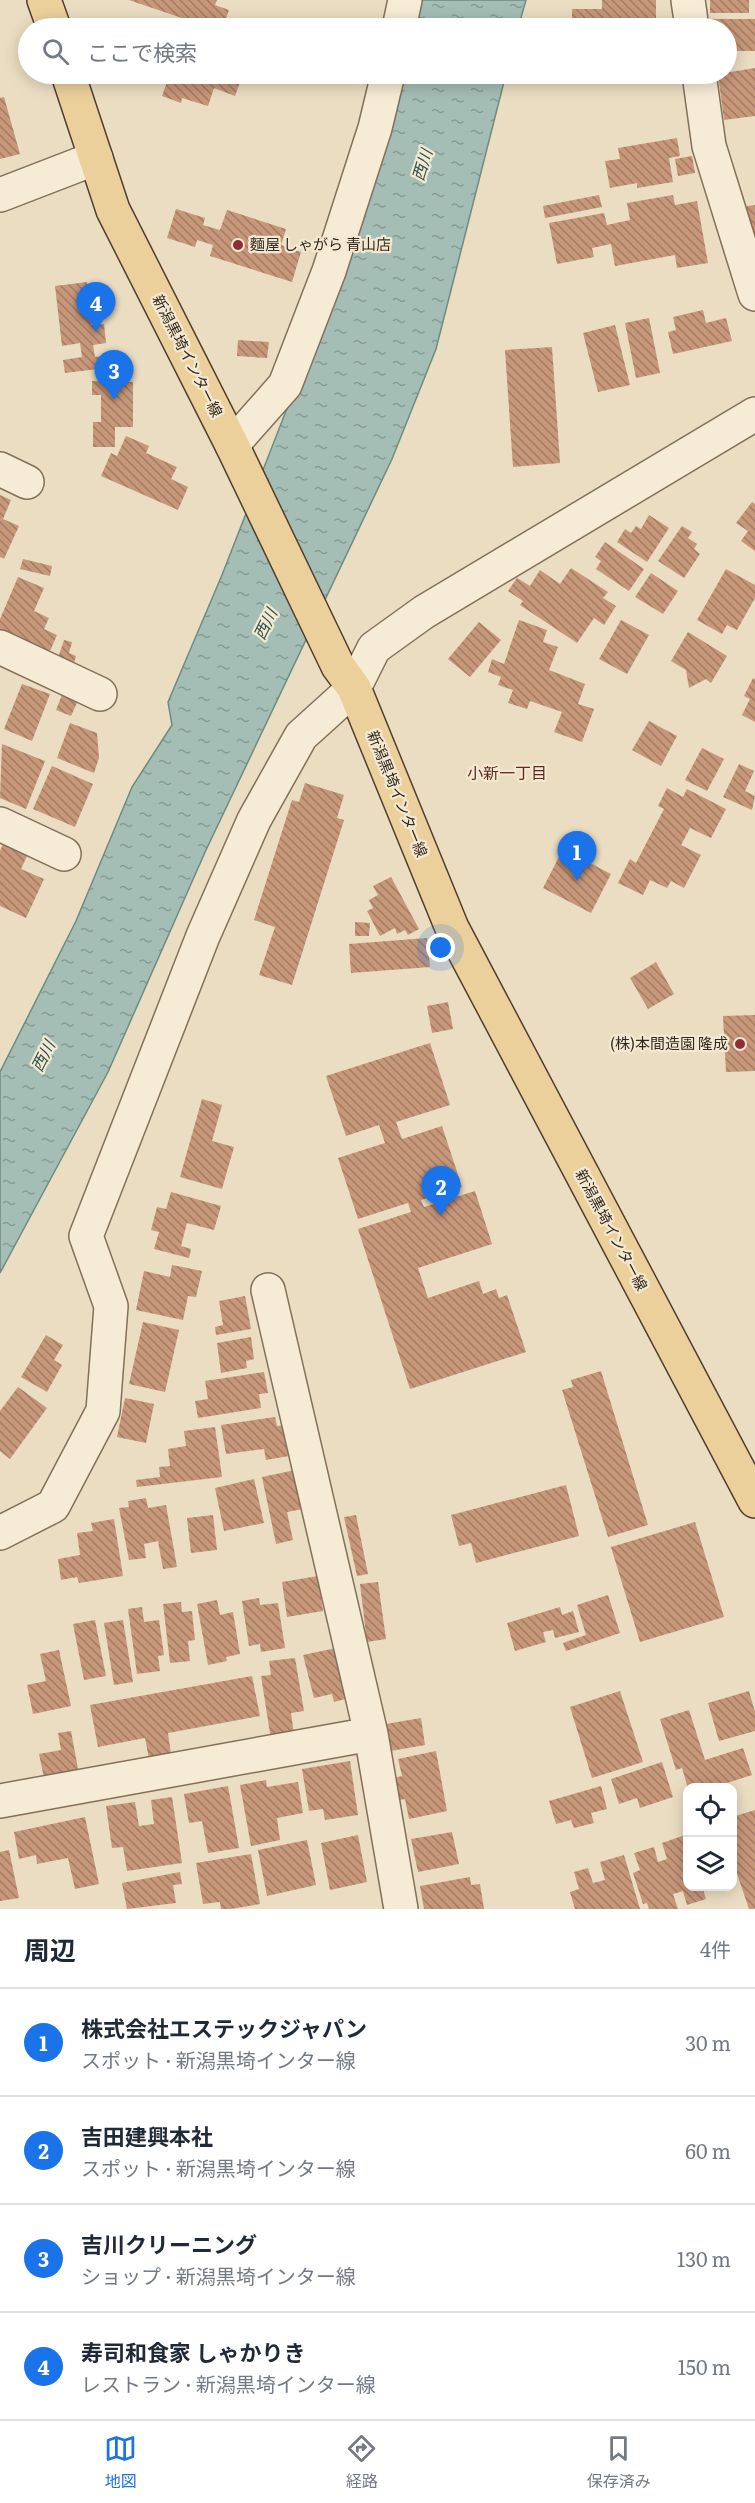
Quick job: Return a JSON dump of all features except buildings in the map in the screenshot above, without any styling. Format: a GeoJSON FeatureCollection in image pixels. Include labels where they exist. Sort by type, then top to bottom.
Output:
{"type":"FeatureCollection","features":[{"type":"Feature","properties":{"kind":"main road"},"geometry":{"type":"LineString","coordinates":[[44,0],[50,18]]}},
{"type":"Feature","properties":{"kind":"main road","name":"新潟黒埼インター線"},"geometry":{"type":"LineString","coordinates":[[71,84],[113,210],[346,677],[452,928],[755,1501]]}},
{"type":"Feature","properties":{"kind":"street"},"geometry":{"type":"LineString","coordinates":[[401,18],[405,0]]}},
{"type":"Feature","properties":{"kind":"street"},"geometry":{"type":"LineString","coordinates":[[688,0],[691,18]]}},
{"type":"Feature","properties":{"kind":"street"},"geometry":{"type":"LineString","coordinates":[[238,458],[285,385],[329,272],[375,129],[386,84]]}},
{"type":"Feature","properties":{"kind":"street"},"geometry":{"type":"LineString","coordinates":[[700,84],[709,146],[755,294]]}},
{"type":"Feature","properties":{"kind":"street"},"geometry":{"type":"LineString","coordinates":[[0,195],[96,158]]}},
{"type":"Feature","properties":{"kind":"street"},"geometry":{"type":"LineString","coordinates":[[0,1533],[53,1506],[103,1411],[111,1306],[86,1236],[203,936],[254,820],[301,736],[346,677],[374,648],[424,612],[755,414]]}},
{"type":"Feature","properties":{"kind":"street"},"geometry":{"type":"LineString","coordinates":[[0,647],[100,694]]}},
{"type":"Feature","properties":{"kind":"street"},"geometry":{"type":"LineString","coordinates":[[0,824],[64,854]]}},
{"type":"Feature","properties":{"kind":"street"},"geometry":{"type":"LineString","coordinates":[[268,1290],[371,1734],[401,1909]]}},
{"type":"Feature","properties":{"kind":"street"},"geometry":{"type":"LineString","coordinates":[[0,1801],[371,1734]]}},
{"type":"Feature","properties":{"kind":"water"},"geometry":{"type":"Polygon","coordinates":[[[413,0],[526,0],[521,18],[408,18],[413,0]]]}},
{"type":"Feature","properties":{"kind":"water","name":"西川"},"geometry":{"type":"Polygon","coordinates":[[[390,84],[503,84],[436,349],[392,459],[206,850],[108,1072],[0,1273],[0,1072],[76,921],[132,787],[172,725],[168,702],[222,575],[320,324],[390,84]]]}},
{"type":"Feature","properties":{"kind":"place","name":"麵屋 しゃがら 青山店"},"geometry":{"type":"Point","coordinates":[238,245]}},
{"type":"Feature","properties":{"kind":"place","name":"寿司和食家 しゃかりき"},"geometry":{"type":"Point","coordinates":[96,332]}},
{"type":"Feature","properties":{"kind":"place","name":"吉川クリーニング"},"geometry":{"type":"Point","coordinates":[114,400]}},
{"type":"Feature","properties":{"kind":"place","name":"株式会社エステックジャパン"},"geometry":{"type":"Point","coordinates":[577,881]}},
{"type":"Feature","properties":{"kind":"place","name":"(株)本間造園 隆成"},"geometry":{"type":"Point","coordinates":[740,1044]}},
{"type":"Feature","properties":{"kind":"place","name":"吉田建興本社"},"geometry":{"type":"Point","coordinates":[441,1216]}},
{"type":"Feature","properties":{"kind":"district","name":"小新一丁目"},"geometry":{"type":"Point","coordinates":[507,773]}}]}
